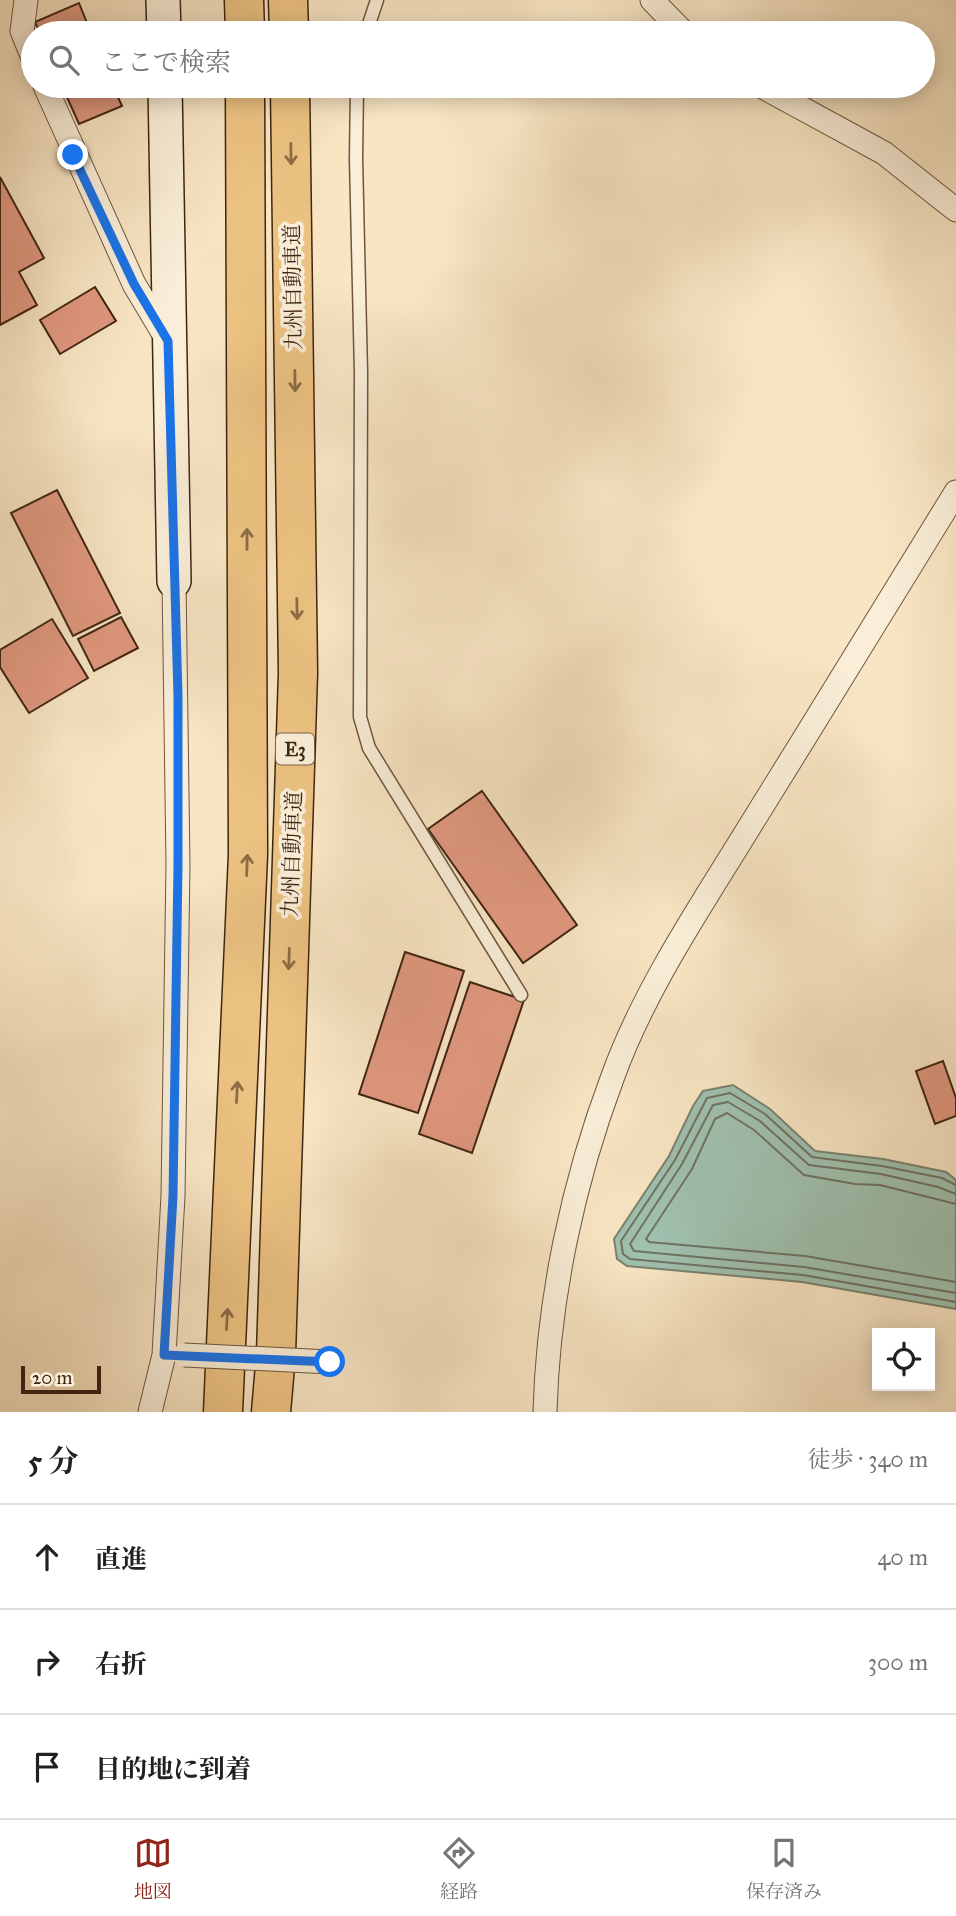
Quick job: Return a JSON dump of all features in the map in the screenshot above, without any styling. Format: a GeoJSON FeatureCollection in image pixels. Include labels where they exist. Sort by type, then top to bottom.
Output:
{"type":"FeatureCollection","features":[{"type":"Feature","properties":{"kind":"highway"},"geometry":{"type":"LineString","coordinates":[[244,0],[245,21]]}},
{"type":"Feature","properties":{"kind":"highway"},"geometry":{"type":"LineString","coordinates":[[288,0],[289,21]]}},
{"type":"Feature","properties":{"kind":"highway","name":"E3"},"geometry":{"type":"LineString","coordinates":[[223,1412],[248,855],[245,98]]}},
{"type":"Feature","properties":{"kind":"highway","name":"九州自動車道"},"geometry":{"type":"LineString","coordinates":[[271,1412],[276,1354],[298,673],[290,98]]}},
{"type":"Feature","properties":{"kind":"street"},"geometry":{"type":"LineString","coordinates":[[23,21],[26,0]]}},
{"type":"Feature","properties":{"kind":"street"},"geometry":{"type":"LineString","coordinates":[[163,0],[164,21]]}},
{"type":"Feature","properties":{"kind":"street"},"geometry":{"type":"LineString","coordinates":[[652,0],[672,21]]}},
{"type":"Feature","properties":{"kind":"street"},"geometry":{"type":"LineString","coordinates":[[50,98],[134,284],[168,341]]}},
{"type":"Feature","properties":{"kind":"street"},"geometry":{"type":"LineString","coordinates":[[150,1412],[174,1355],[173,1196],[178,893],[164,98]]}},
{"type":"Feature","properties":{"kind":"street"},"geometry":{"type":"LineString","coordinates":[[783,98],[884,153],[956,210]]}},
{"type":"Feature","properties":{"kind":"street"},"geometry":{"type":"LineString","coordinates":[[545,1412],[546,1364],[562,1262],[587,1153],[613,1074],[646,1003],[718,878],[956,492]]}},
{"type":"Feature","properties":{"kind":"street"},"geometry":{"type":"LineString","coordinates":[[174,1355],[330,1362]]}},
{"type":"Feature","properties":{"kind":"lane"},"geometry":{"type":"LineString","coordinates":[[370,21],[377,0]]}},
{"type":"Feature","properties":{"kind":"lane"},"geometry":{"type":"LineString","coordinates":[[357,98],[361,373],[360,717],[369,748],[520,995]]}},
{"type":"Feature","properties":{"kind":"water"},"geometry":{"type":"Polygon","coordinates":[[[733,1085],[770,1109],[815,1151],[883,1159],[946,1172],[956,1180],[956,1309],[802,1282],[627,1266],[617,1259],[614,1239],[669,1156],[703,1091],[733,1085]]]}},
{"type":"Feature","properties":{"kind":"building"},"geometry":{"type":"Polygon","coordinates":[[[79,3],[86,21],[37,21],[79,3]]]}},
{"type":"Feature","properties":{"kind":"building"},"geometry":{"type":"Polygon","coordinates":[[[67,98],[118,98],[122,106],[79,124],[67,98]]]}},
{"type":"Feature","properties":{"kind":"building"},"geometry":{"type":"Polygon","coordinates":[[[0,177],[44,258],[19,272],[37,305],[0,325],[0,177]]]}},
{"type":"Feature","properties":{"kind":"building"},"geometry":{"type":"Polygon","coordinates":[[[95,287],[116,321],[60,354],[40,320],[95,287]]]}},
{"type":"Feature","properties":{"kind":"building"},"geometry":{"type":"Polygon","coordinates":[[[57,490],[120,613],[73,636],[11,513],[57,490]]]}},
{"type":"Feature","properties":{"kind":"building"},"geometry":{"type":"Polygon","coordinates":[[[121,617],[138,648],[94,671],[78,639],[121,617]]]}},
{"type":"Feature","properties":{"kind":"building"},"geometry":{"type":"Polygon","coordinates":[[[52,619],[88,678],[29,713],[0,667],[0,650],[52,619]]]}},
{"type":"Feature","properties":{"kind":"building"},"geometry":{"type":"Polygon","coordinates":[[[482,791],[577,925],[523,963],[428,829],[482,791]]]}},
{"type":"Feature","properties":{"kind":"building"},"geometry":{"type":"Polygon","coordinates":[[[405,952],[464,971],[418,1113],[359,1094],[405,952]]]}},
{"type":"Feature","properties":{"kind":"building"},"geometry":{"type":"Polygon","coordinates":[[[470,982],[524,1000],[472,1153],[419,1134],[470,982]]]}},
{"type":"Feature","properties":{"kind":"building"},"geometry":{"type":"Polygon","coordinates":[[[943,1061],[956,1098],[956,1116],[935,1124],[916,1071],[943,1061]]]}},
{"type":"Feature","properties":{"kind":"route"},"geometry":{"type":"LineString","coordinates":[[73,155],[134,284],[168,341],[178,696],[178,865],[173,1196],[164,1355],[330,1362]]}}]}
